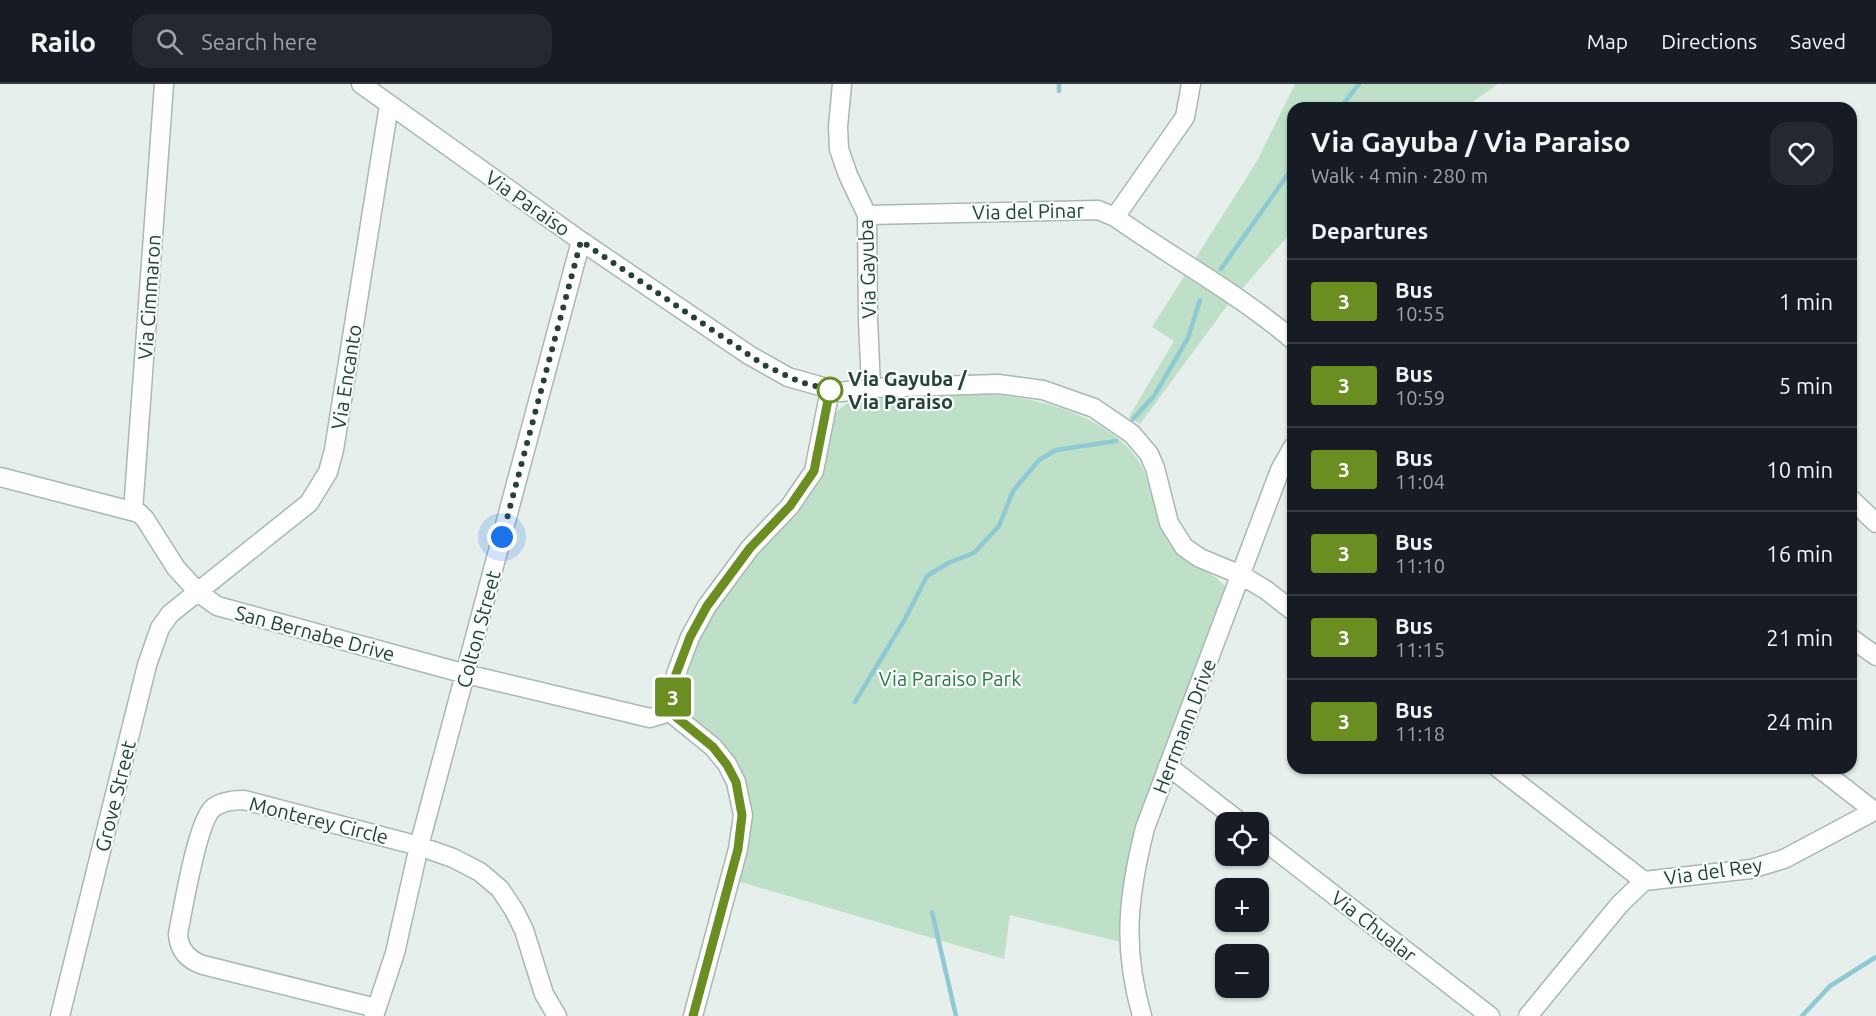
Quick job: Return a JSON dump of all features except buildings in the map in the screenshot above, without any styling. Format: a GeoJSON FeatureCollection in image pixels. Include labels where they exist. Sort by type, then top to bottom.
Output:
{"type":"FeatureCollection","features":[{"type":"Feature","properties":{"kind":"street","name":"Via Cimmaron"},"geometry":{"type":"LineString","coordinates":[[133,511],[164,84]]}},
{"type":"Feature","properties":{"kind":"street","name":"Via Paraiso"},"geometry":{"type":"LineString","coordinates":[[361,84],[581,241],[764,365],[800,382],[841,392],[871,388],[998,384],[1043,390],[1094,408],[1132,434],[1149,454],[1155,468],[1169,523],[1184,547],[1200,558],[1241,575],[1287,606]]}},
{"type":"Feature","properties":{"kind":"street","name":"Via Gayuba"},"geometry":{"type":"LineString","coordinates":[[842,84],[838,127],[839,149],[867,215],[871,388]]}},
{"type":"Feature","properties":{"kind":"street"},"geometry":{"type":"LineString","coordinates":[[1115,217],[1185,117],[1191,84]]}},
{"type":"Feature","properties":{"kind":"street","name":"Via Encanto"},"geometry":{"type":"LineString","coordinates":[[198,592],[309,503],[328,472],[342,401],[389,105]]}},
{"type":"Feature","properties":{"kind":"street","name":"Via del Pinar"},"geometry":{"type":"LineString","coordinates":[[867,215],[1098,210],[1115,217],[1270,321],[1287,335]]}},
{"type":"Feature","properties":{"kind":"street","name":"Colton Street"},"geometry":{"type":"LineString","coordinates":[[375,1012],[394,953],[419,846],[581,241]]}},
{"type":"Feature","properties":{"kind":"street"},"geometry":{"type":"LineString","coordinates":[[693,1016],[738,849],[742,815],[736,782],[727,765],[713,747],[670,712],[676,674],[690,637],[707,606],[750,548],[790,506],[814,471],[830,390]]}},
{"type":"Feature","properties":{"kind":"street","name":"Herrmann Drive"},"geometry":{"type":"LineString","coordinates":[[1142,1016],[1131,971],[1129,945],[1130,897],[1145,828],[1280,470],[1287,458]]}},
{"type":"Feature","properties":{"kind":"street"},"geometry":{"type":"LineString","coordinates":[[0,477],[133,511]]}},
{"type":"Feature","properties":{"kind":"street"},"geometry":{"type":"LineString","coordinates":[[1857,505],[1876,523]]}},
{"type":"Feature","properties":{"kind":"street","name":"San Bernabe Drive"},"geometry":{"type":"LineString","coordinates":[[133,511],[145,519],[166,553],[198,592],[218,606],[466,674],[650,718],[662,717],[670,712]]}},
{"type":"Feature","properties":{"kind":"street","name":"Grove Street"},"geometry":{"type":"LineString","coordinates":[[60,1016],[147,665],[157,634],[170,614],[198,592]]}},
{"type":"Feature","properties":{"kind":"street"},"geometry":{"type":"LineString","coordinates":[[1857,642],[1876,656]]}},
{"type":"Feature","properties":{"kind":"street"},"geometry":{"type":"LineString","coordinates":[[1168,766],[1227,812]]}},
{"type":"Feature","properties":{"kind":"street"},"geometry":{"type":"LineString","coordinates":[[1506,774],[1644,881]]}},
{"type":"Feature","properties":{"kind":"street"},"geometry":{"type":"LineString","coordinates":[[1827,774],[1875,811]]}},
{"type":"Feature","properties":{"kind":"street","name":"Monterey Circle"},"geometry":{"type":"LineString","coordinates":[[375,1012],[193,962],[185,954],[178,944],[178,934],[202,827],[212,809],[231,800],[244,800],[419,846],[453,858],[480,872],[500,889],[514,910],[524,930],[544,994],[557,1016]]}},
{"type":"Feature","properties":{"kind":"street","name":"Via del Rey"},"geometry":{"type":"LineString","coordinates":[[1534,1014],[1620,904],[1644,881],[1751,869],[1784,859],[1875,811]]}},
{"type":"Feature","properties":{"kind":"street","name":"Via Chualar"},"geometry":{"type":"LineString","coordinates":[[1269,845],[1490,1016]]}},
{"type":"Feature","properties":{"kind":"green space"},"geometry":{"type":"Polygon","coordinates":[[[1295,84],[1498,84],[1472,102],[1287,102],[1287,237],[1227,306],[1140,424],[1129,417],[1174,341],[1152,327],[1257,161],[1295,84]]]}},
{"type":"Feature","properties":{"kind":"green space","name":"Via Paraiso Park"},"geometry":{"type":"Polygon","coordinates":[[[939,393],[991,394],[1037,401],[1079,415],[1115,436],[1130,450],[1141,465],[1157,517],[1171,546],[1183,558],[1212,575],[1225,586],[1224,598],[1168,748],[1121,942],[1010,915],[1004,959],[737,881],[748,826],[749,796],[743,777],[733,757],[717,738],[684,712],[679,701],[681,686],[699,632],[759,546],[818,481],[831,425],[841,408],[865,397],[939,393]]]}},
{"type":"Feature","properties":{"kind":"waterway"},"geometry":{"type":"LineString","coordinates":[[1059,84],[1059,91]]}},
{"type":"Feature","properties":{"kind":"waterway"},"geometry":{"type":"LineString","coordinates":[[1345,102],[1359,84]]}},
{"type":"Feature","properties":{"kind":"waterway"},"geometry":{"type":"LineString","coordinates":[[1221,269],[1287,176]]}},
{"type":"Feature","properties":{"kind":"waterway"},"geometry":{"type":"LineString","coordinates":[[1133,419],[1154,396],[1188,338],[1200,300]]}},
{"type":"Feature","properties":{"kind":"waterway"},"geometry":{"type":"LineString","coordinates":[[855,702],[905,619],[927,576],[948,563],[974,553],[999,526],[1013,491],[1039,460],[1056,450],[1116,441]]}},
{"type":"Feature","properties":{"kind":"waterway"},"geometry":{"type":"LineString","coordinates":[[932,912],[956,1016]]}},
{"type":"Feature","properties":{"kind":"waterway"},"geometry":{"type":"LineString","coordinates":[[1802,1016],[1830,986],[1876,957]]}},
{"type":"Feature","properties":{"kind":"bus line","name":"3"},"geometry":{"type":"LineString","coordinates":[[693,1016],[738,849],[742,815],[736,782],[727,765],[713,747],[670,712],[676,674],[690,637],[707,606],[750,548],[790,506],[814,471],[830,390]]}},
{"type":"Feature","properties":{"kind":"place","name":"Via Gayuba / Via Paraiso"},"geometry":{"type":"Point","coordinates":[830,390]}},
{"type":"Feature","properties":{"kind":"route"},"geometry":{"type":"LineString","coordinates":[[502,537],[581,241],[764,365],[800,382],[830,390]]}}]}
